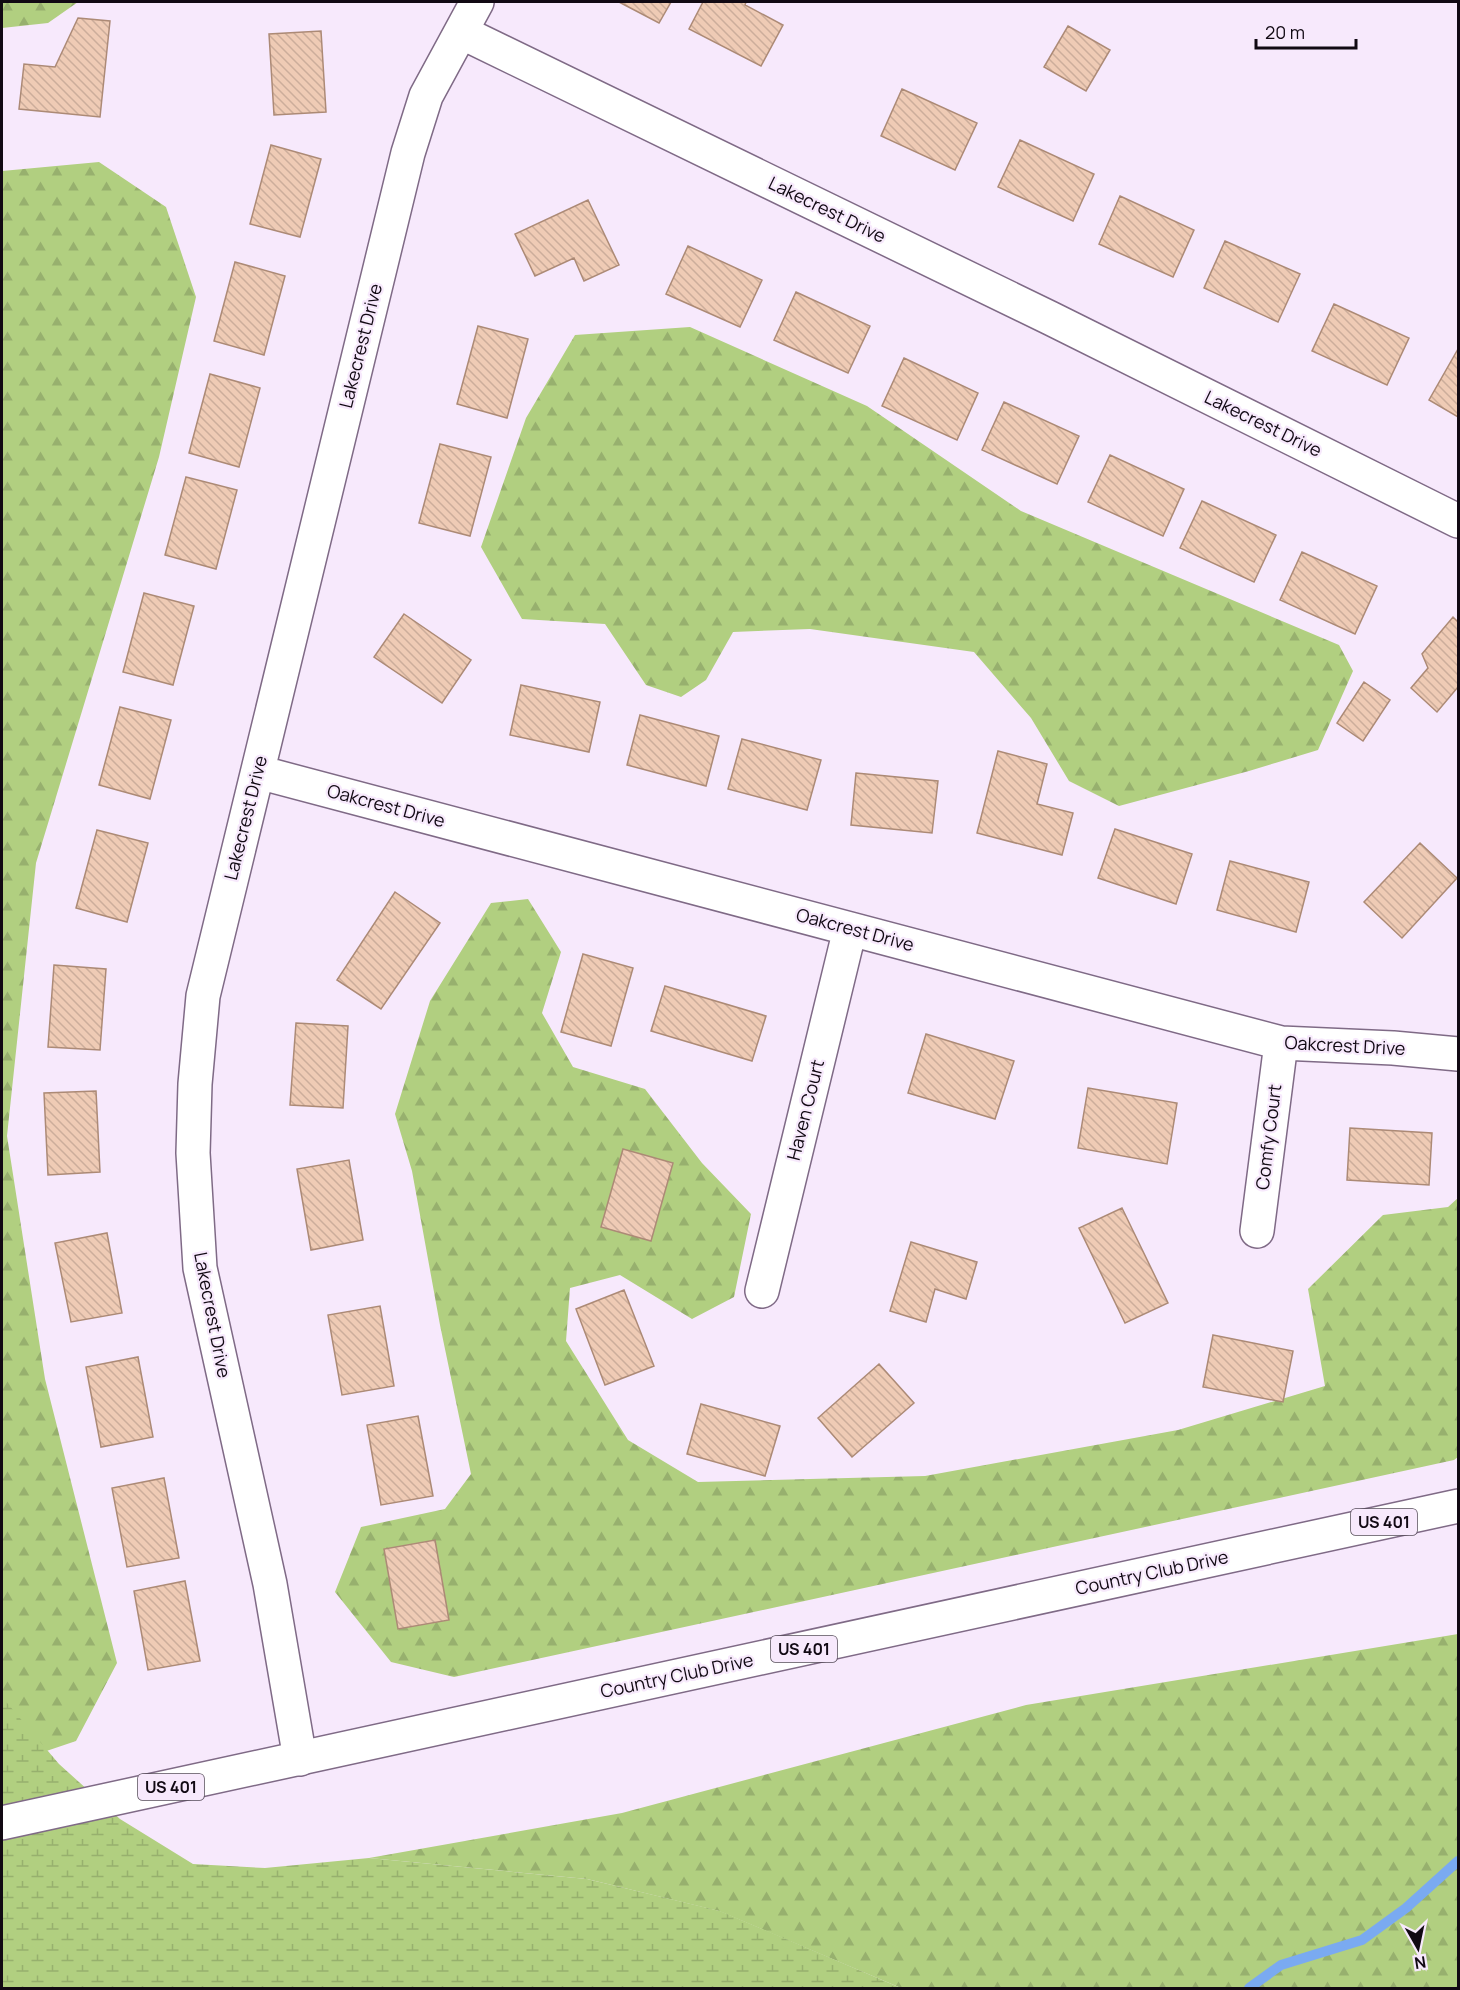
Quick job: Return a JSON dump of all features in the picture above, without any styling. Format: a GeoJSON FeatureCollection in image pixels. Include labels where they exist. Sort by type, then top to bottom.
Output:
{"type":"FeatureCollection","features":[{"type":"Feature","properties":{"kind":"street"},"geometry":{"type":"LineString","coordinates":[[461,32],[477,2]]}},
{"type":"Feature","properties":{"kind":"street","name":"Lakecrest Drive"},"geometry":{"type":"LineString","coordinates":[[300,1759],[270,1584],[200,1268],[193,1153],[195,1084],[203,996],[408,153],[426,96],[461,32],[1040,313],[1458,521]]}},
{"type":"Feature","properties":{"kind":"street","name":"Oakcrest Drive"},"geometry":{"type":"LineString","coordinates":[[258,772],[1281,1043],[1393,1048],[1458,1054]]}},
{"type":"Feature","properties":{"kind":"street","name":"Haven Court"},"geometry":{"type":"LineString","coordinates":[[762,1291],[850,929]]}},
{"type":"Feature","properties":{"kind":"street","name":"Comfy Court"},"geometry":{"type":"LineString","coordinates":[[1257,1231],[1281,1043]]}},
{"type":"Feature","properties":{"kind":"street","name":"Country Club Drive"},"geometry":{"type":"LineString","coordinates":[[2,1823],[1458,1506]]}},
{"type":"Feature","properties":{"kind":"green space"},"geometry":{"type":"Polygon","coordinates":[[[2,2],[78,2],[48,23],[2,28],[2,2]]]}},
{"type":"Feature","properties":{"kind":"green space"},"geometry":{"type":"Polygon","coordinates":[[[99,162],[166,207],[196,297],[159,457],[36,863],[7,1136],[45,1379],[117,1663],[76,1741],[2,1766],[2,171],[99,162]]]}},
{"type":"Feature","properties":{"kind":"green space"},"geometry":{"type":"Polygon","coordinates":[[[690,327],[867,406],[1021,511],[1339,645],[1353,671],[1318,750],[1119,806],[1069,781],[1031,718],[974,652],[810,629],[733,632],[706,680],[681,697],[646,685],[605,624],[522,619],[481,547],[526,418],[575,335],[690,327]]]}},
{"type":"Feature","properties":{"kind":"green space"},"geometry":{"type":"Polygon","coordinates":[[[528,899],[561,952],[542,1013],[573,1067],[645,1089],[702,1163],[751,1214],[734,1297],[692,1319],[620,1275],[570,1288],[566,1341],[628,1440],[698,1482],[925,1476],[1178,1430],[1325,1386],[1308,1289],[1383,1215],[1448,1207],[1458,1198],[1458,1457],[1454,1460],[454,1677],[391,1662],[335,1592],[361,1527],[445,1509],[471,1474],[440,1325],[412,1171],[395,1114],[430,1001],[491,903],[528,899]]]}},
{"type":"Feature","properties":{"kind":"green space"},"geometry":{"type":"Polygon","coordinates":[[[1458,1634],[1458,1988],[901,1988],[719,1911],[587,1879],[369,1858],[622,1813],[1026,1705],[1458,1634]]]}},
{"type":"Feature","properties":{"kind":"green space"},"geometry":{"type":"Polygon","coordinates":[[[2,1697],[59,1764],[120,1819],[193,1864],[265,1868],[369,1858],[587,1879],[720,1911],[901,1988],[2,1988],[2,1697]]]}},
{"type":"Feature","properties":{"kind":"building"},"geometry":{"type":"Polygon","coordinates":[[[619,2],[671,2],[659,23],[619,2]]]}},
{"type":"Feature","properties":{"kind":"building"},"geometry":{"type":"Polygon","coordinates":[[[703,2],[746,2],[745,5],[783,25],[761,66],[689,29],[703,2]]]}},
{"type":"Feature","properties":{"kind":"building"},"geometry":{"type":"Polygon","coordinates":[[[78,18],[110,21],[100,117],[19,109],[24,64],[55,67],[78,18]]]}},
{"type":"Feature","properties":{"kind":"building"},"geometry":{"type":"Polygon","coordinates":[[[1068,26],[1110,50],[1086,91],[1044,67],[1068,26]]]}},
{"type":"Feature","properties":{"kind":"building"},"geometry":{"type":"Polygon","coordinates":[[[321,31],[326,112],[274,115],[269,34],[321,31]]]}},
{"type":"Feature","properties":{"kind":"building"},"geometry":{"type":"Polygon","coordinates":[[[902,89],[977,123],[955,170],[881,136],[902,89]]]}},
{"type":"Feature","properties":{"kind":"building"},"geometry":{"type":"Polygon","coordinates":[[[1020,140],[1094,174],[1073,221],[998,187],[1020,140]]]}},
{"type":"Feature","properties":{"kind":"building"},"geometry":{"type":"Polygon","coordinates":[[[271,145],[321,159],[300,237],[250,224],[271,145]]]}},
{"type":"Feature","properties":{"kind":"building"},"geometry":{"type":"Polygon","coordinates":[[[1120,196],[1194,230],[1173,277],[1099,244],[1120,196]]]}},
{"type":"Feature","properties":{"kind":"building"},"geometry":{"type":"Polygon","coordinates":[[[588,200],[619,265],[584,281],[574,258],[535,276],[515,234],[588,200]]]}},
{"type":"Feature","properties":{"kind":"building"},"geometry":{"type":"Polygon","coordinates":[[[1225,241],[1300,274],[1278,322],[1204,288],[1225,241]]]}},
{"type":"Feature","properties":{"kind":"building"},"geometry":{"type":"Polygon","coordinates":[[[688,246],[762,280],[740,327],[666,294],[688,246]]]}},
{"type":"Feature","properties":{"kind":"building"},"geometry":{"type":"Polygon","coordinates":[[[235,262],[285,276],[264,355],[214,341],[235,262]]]}},
{"type":"Feature","properties":{"kind":"building"},"geometry":{"type":"Polygon","coordinates":[[[796,292],[870,326],[848,373],[774,340],[796,292]]]}},
{"type":"Feature","properties":{"kind":"building"},"geometry":{"type":"Polygon","coordinates":[[[1334,304],[1409,338],[1387,385],[1312,351],[1334,304]]]}},
{"type":"Feature","properties":{"kind":"building"},"geometry":{"type":"Polygon","coordinates":[[[478,326],[528,339],[507,418],[457,404],[478,326]]]}},
{"type":"Feature","properties":{"kind":"building"},"geometry":{"type":"Polygon","coordinates":[[[1458,349],[1458,417],[1429,400],[1458,349]]]}},
{"type":"Feature","properties":{"kind":"building"},"geometry":{"type":"Polygon","coordinates":[[[904,358],[978,393],[957,440],[882,406],[904,358]]]}},
{"type":"Feature","properties":{"kind":"building"},"geometry":{"type":"Polygon","coordinates":[[[210,374],[260,388],[239,467],[189,453],[210,374]]]}},
{"type":"Feature","properties":{"kind":"building"},"geometry":{"type":"Polygon","coordinates":[[[1004,402],[1079,436],[1057,484],[982,450],[1004,402]]]}},
{"type":"Feature","properties":{"kind":"building"},"geometry":{"type":"Polygon","coordinates":[[[440,444],[491,457],[470,536],[419,523],[440,444]]]}},
{"type":"Feature","properties":{"kind":"building"},"geometry":{"type":"Polygon","coordinates":[[[1110,455],[1184,489],[1163,536],[1088,502],[1110,455]]]}},
{"type":"Feature","properties":{"kind":"building"},"geometry":{"type":"Polygon","coordinates":[[[186,477],[237,490],[216,569],[165,555],[186,477]]]}},
{"type":"Feature","properties":{"kind":"building"},"geometry":{"type":"Polygon","coordinates":[[[1202,501],[1276,535],[1254,582],[1180,548],[1202,501]]]}},
{"type":"Feature","properties":{"kind":"building"},"geometry":{"type":"Polygon","coordinates":[[[1302,552],[1377,586],[1355,634],[1280,600],[1302,552]]]}},
{"type":"Feature","properties":{"kind":"building"},"geometry":{"type":"Polygon","coordinates":[[[144,593],[194,606],[173,685],[123,672],[144,593]]]}},
{"type":"Feature","properties":{"kind":"building"},"geometry":{"type":"Polygon","coordinates":[[[404,614],[471,660],[442,703],[374,657],[404,614]]]}},
{"type":"Feature","properties":{"kind":"building"},"geometry":{"type":"Polygon","coordinates":[[[1453,617],[1458,622],[1458,687],[1437,712],[1411,688],[1428,668],[1422,654],[1453,617]]]}},
{"type":"Feature","properties":{"kind":"building"},"geometry":{"type":"Polygon","coordinates":[[[1364,682],[1390,700],[1363,741],[1337,723],[1364,682]]]}},
{"type":"Feature","properties":{"kind":"building"},"geometry":{"type":"Polygon","coordinates":[[[521,685],[600,702],[589,752],[510,735],[521,685]]]}},
{"type":"Feature","properties":{"kind":"building"},"geometry":{"type":"Polygon","coordinates":[[[120,707],[171,720],[150,799],[99,785],[120,707]]]}},
{"type":"Feature","properties":{"kind":"building"},"geometry":{"type":"Polygon","coordinates":[[[640,715],[719,736],[706,786],[627,765],[640,715]]]}},
{"type":"Feature","properties":{"kind":"building"},"geometry":{"type":"Polygon","coordinates":[[[742,739],[821,760],[807,810],[728,789],[742,739]]]}},
{"type":"Feature","properties":{"kind":"building"},"geometry":{"type":"Polygon","coordinates":[[[998,751],[1047,764],[1037,804],[1073,813],[1062,855],[977,833],[998,751]]]}},
{"type":"Feature","properties":{"kind":"building"},"geometry":{"type":"Polygon","coordinates":[[[856,773],[938,781],[932,833],[851,825],[856,773]]]}},
{"type":"Feature","properties":{"kind":"building"},"geometry":{"type":"Polygon","coordinates":[[[1115,829],[1192,854],[1176,904],[1098,878],[1115,829]]]}},
{"type":"Feature","properties":{"kind":"building"},"geometry":{"type":"Polygon","coordinates":[[[97,830],[148,843],[127,922],[76,908],[97,830]]]}},
{"type":"Feature","properties":{"kind":"building"},"geometry":{"type":"Polygon","coordinates":[[[1420,843],[1457,878],[1402,938],[1364,902],[1420,843]]]}},
{"type":"Feature","properties":{"kind":"building"},"geometry":{"type":"Polygon","coordinates":[[[1230,861],[1309,882],[1296,932],[1217,910],[1230,861]]]}},
{"type":"Feature","properties":{"kind":"building"},"geometry":{"type":"Polygon","coordinates":[[[395,892],[440,923],[381,1009],[337,980],[395,892]]]}},
{"type":"Feature","properties":{"kind":"building"},"geometry":{"type":"Polygon","coordinates":[[[583,954],[633,968],[611,1046],[561,1032],[583,954]]]}},
{"type":"Feature","properties":{"kind":"building"},"geometry":{"type":"Polygon","coordinates":[[[54,965],[106,969],[100,1050],[48,1047],[54,965]]]}},
{"type":"Feature","properties":{"kind":"building"},"geometry":{"type":"Polygon","coordinates":[[[665,986],[766,1016],[752,1061],[651,1031],[665,986]]]}},
{"type":"Feature","properties":{"kind":"building"},"geometry":{"type":"Polygon","coordinates":[[[296,1023],[348,1026],[343,1108],[290,1105],[296,1023]]]}},
{"type":"Feature","properties":{"kind":"building"},"geometry":{"type":"Polygon","coordinates":[[[926,1034],[1014,1061],[995,1119],[908,1093],[926,1034]]]}},
{"type":"Feature","properties":{"kind":"building"},"geometry":{"type":"Polygon","coordinates":[[[1088,1088],[1177,1103],[1167,1164],[1078,1148],[1088,1088]]]}},
{"type":"Feature","properties":{"kind":"building"},"geometry":{"type":"Polygon","coordinates":[[[96,1091],[100,1172],[48,1175],[44,1093],[96,1091]]]}},
{"type":"Feature","properties":{"kind":"building"},"geometry":{"type":"Polygon","coordinates":[[[1350,1128],[1432,1133],[1429,1185],[1347,1180],[1350,1128]]]}},
{"type":"Feature","properties":{"kind":"building"},"geometry":{"type":"Polygon","coordinates":[[[623,1149],[673,1163],[651,1241],[601,1227],[623,1149]]]}},
{"type":"Feature","properties":{"kind":"building"},"geometry":{"type":"Polygon","coordinates":[[[349,1160],[363,1240],[311,1250],[297,1169],[349,1160]]]}},
{"type":"Feature","properties":{"kind":"building"},"geometry":{"type":"Polygon","coordinates":[[[1122,1208],[1168,1303],[1125,1323],[1079,1228],[1122,1208]]]}},
{"type":"Feature","properties":{"kind":"building"},"geometry":{"type":"Polygon","coordinates":[[[107,1233],[122,1313],[71,1322],[55,1243],[107,1233]]]}},
{"type":"Feature","properties":{"kind":"building"},"geometry":{"type":"Polygon","coordinates":[[[911,1242],[977,1262],[966,1299],[935,1289],[926,1322],[890,1311],[911,1242]]]}},
{"type":"Feature","properties":{"kind":"building"},"geometry":{"type":"Polygon","coordinates":[[[624,1290],[654,1366],[605,1385],[576,1309],[624,1290]]]}},
{"type":"Feature","properties":{"kind":"building"},"geometry":{"type":"Polygon","coordinates":[[[380,1306],[394,1386],[342,1395],[328,1315],[380,1306]]]}},
{"type":"Feature","properties":{"kind":"building"},"geometry":{"type":"Polygon","coordinates":[[[1213,1335],[1293,1351],[1283,1402],[1203,1387],[1213,1335]]]}},
{"type":"Feature","properties":{"kind":"building"},"geometry":{"type":"Polygon","coordinates":[[[138,1357],[153,1437],[101,1447],[86,1367],[138,1357]]]}},
{"type":"Feature","properties":{"kind":"building"},"geometry":{"type":"Polygon","coordinates":[[[879,1364],[914,1403],[852,1457],[818,1418],[879,1364]]]}},
{"type":"Feature","properties":{"kind":"building"},"geometry":{"type":"Polygon","coordinates":[[[701,1404],[780,1426],[765,1476],[687,1454],[701,1404]]]}},
{"type":"Feature","properties":{"kind":"building"},"geometry":{"type":"Polygon","coordinates":[[[418,1416],[433,1496],[381,1505],[367,1425],[418,1416]]]}},
{"type":"Feature","properties":{"kind":"building"},"geometry":{"type":"Polygon","coordinates":[[[164,1478],[179,1558],[127,1567],[112,1488],[164,1478]]]}},
{"type":"Feature","properties":{"kind":"building"},"geometry":{"type":"Polygon","coordinates":[[[435,1540],[449,1620],[398,1629],[384,1549],[435,1540]]]}},
{"type":"Feature","properties":{"kind":"building"},"geometry":{"type":"Polygon","coordinates":[[[185,1581],[200,1661],[148,1670],[134,1591],[185,1581]]]}},
{"type":"Feature","properties":{"kind":"waterway"},"geometry":{"type":"LineString","coordinates":[[1249,1988],[1281,1965],[1362,1940],[1406,1908],[1458,1861]]}}]}
